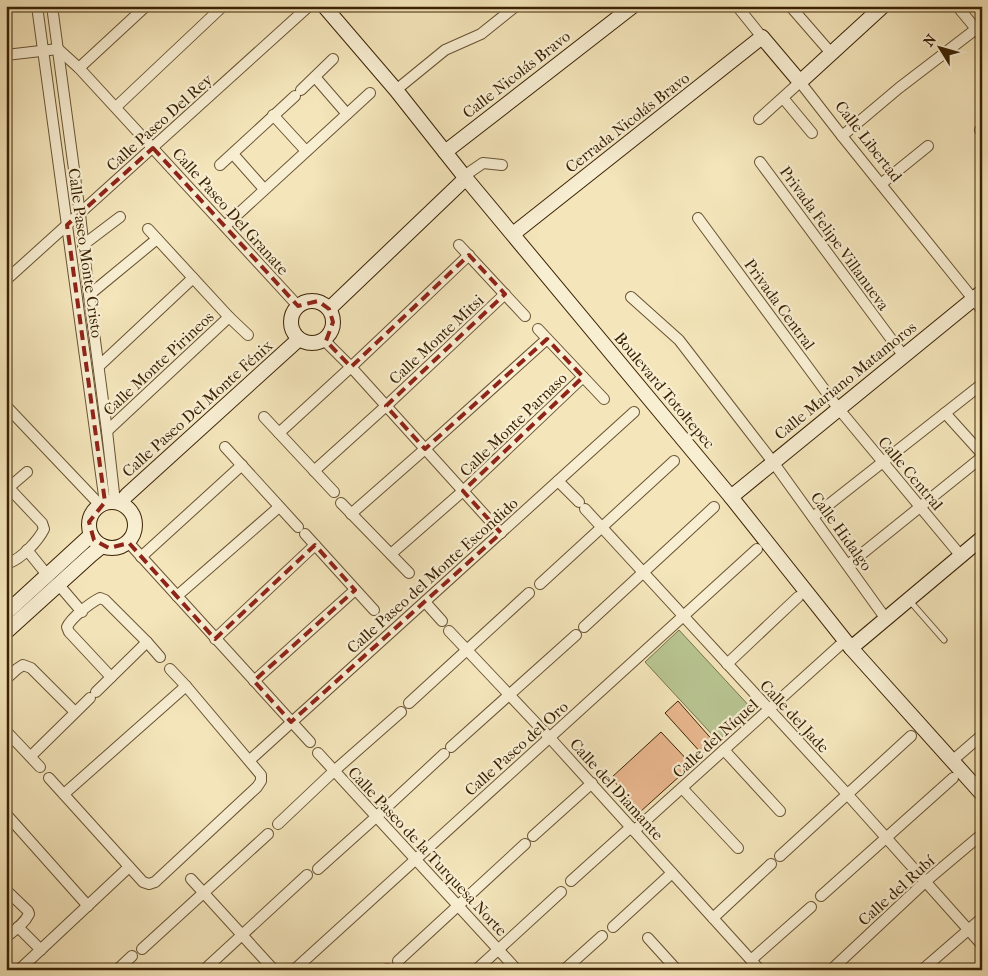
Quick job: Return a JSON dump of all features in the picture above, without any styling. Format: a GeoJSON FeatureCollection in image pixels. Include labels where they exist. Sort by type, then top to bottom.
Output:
{"type":"FeatureCollection","features":[{"type":"Feature","properties":{"kind":"main road","name":"Boulevard Totoltepec"},"geometry":{"type":"LineString","coordinates":[[324,6],[396,90],[465,177],[731,496],[845,647],[982,794]]}},
{"type":"Feature","properties":{"kind":"main road","name":"Calle Nicolás Bravo"},"geometry":{"type":"LineString","coordinates":[[445,152],[633,6]]}},
{"type":"Feature","properties":{"kind":"main road"},"geometry":{"type":"LineString","coordinates":[[800,82],[883,6]]}},
{"type":"Feature","properties":{"kind":"main road","name":"Calle Libertad"},"geometry":{"type":"LineString","coordinates":[[762,37],[800,82]]}},
{"type":"Feature","properties":{"kind":"main road","name":"Cerrada Nicolás Bravo"},"geometry":{"type":"LineString","coordinates":[[513,234],[762,37]]}},
{"type":"Feature","properties":{"kind":"main road"},"geometry":{"type":"LineString","coordinates":[[329,309],[465,177]]}},
{"type":"Feature","properties":{"kind":"main road","name":"Calle Mariano Matamoros"},"geometry":{"type":"LineString","coordinates":[[731,496],[977,295]]}},
{"type":"Feature","properties":{"kind":"main road"},"geometry":{"type":"LineString","coordinates":[[318,301],[329,309],[332,315],[332,329],[324,340],[311,343],[305,342],[295,335],[290,323],[291,317],[303,302],[318,301]]}},
{"type":"Feature","properties":{"kind":"main road","name":"Calle Paseo Del Monte Fénix"},"geometry":{"type":"LineString","coordinates":[[110,503],[127,495],[299,339]]}},
{"type":"Feature","properties":{"kind":"main road"},"geometry":{"type":"LineString","coordinates":[[110,503],[126,507],[134,519],[133,534],[128,542],[117,548],[109,548],[97,544],[89,529],[91,515],[95,509],[110,503]]}},
{"type":"Feature","properties":{"kind":"main road"},"geometry":{"type":"LineString","coordinates":[[6,632],[91,535]]}},
{"type":"Feature","properties":{"kind":"main road"},"geometry":{"type":"LineString","coordinates":[[845,647],[886,619],[982,538]]}},
{"type":"Feature","properties":{"kind":"main road"},"geometry":{"type":"LineString","coordinates":[[6,614],[102,546]]}},
{"type":"Feature","properties":{"kind":"street","name":"Calle Paseo Monte Cristo"},"geometry":{"type":"LineString","coordinates":[[37,6],[67,225],[110,503]]}},
{"type":"Feature","properties":{"kind":"street"},"geometry":{"type":"LineString","coordinates":[[79,68],[146,6]]}},
{"type":"Feature","properties":{"kind":"street"},"geometry":{"type":"LineString","coordinates":[[116,107],[223,6]]}},
{"type":"Feature","properties":{"kind":"street","name":"Calle Paseo Del Rey"},"geometry":{"type":"LineString","coordinates":[[6,280],[309,6]]}},
{"type":"Feature","properties":{"kind":"street"},"geometry":{"type":"LineString","coordinates":[[396,90],[445,50],[480,34],[516,6]]}},
{"type":"Feature","properties":{"kind":"street","name":"Calle Libertad"},"geometry":{"type":"LineString","coordinates":[[737,6],[762,37]]}},
{"type":"Feature","properties":{"kind":"street"},"geometry":{"type":"LineString","coordinates":[[842,136],[900,88],[979,33],[957,6]]}},
{"type":"Feature","properties":{"kind":"street"},"geometry":{"type":"LineString","coordinates":[[790,7],[831,53]]}},
{"type":"Feature","properties":{"kind":"street","name":"Calle Paseo Monte Cristo"},"geometry":{"type":"LineString","coordinates":[[55,8],[58,49],[107,431],[110,503]]}},
{"type":"Feature","properties":{"kind":"street"},"geometry":{"type":"LineString","coordinates":[[6,55],[58,49]]}},
{"type":"Feature","properties":{"kind":"street","name":"Calle Paseo Del Granate"},"geometry":{"type":"LineString","coordinates":[[58,49],[116,107],[298,306]]}},
{"type":"Feature","properties":{"kind":"street"},"geometry":{"type":"LineString","coordinates":[[220,165],[333,59]]}},
{"type":"Feature","properties":{"kind":"street"},"geometry":{"type":"LineString","coordinates":[[315,77],[347,114]]}},
{"type":"Feature","properties":{"kind":"street"},"geometry":{"type":"LineString","coordinates":[[759,119],[800,82]]}},
{"type":"Feature","properties":{"kind":"street","name":"Calle Libertad"},"geometry":{"type":"LineString","coordinates":[[800,82],[881,184],[977,295],[982,310]]}},
{"type":"Feature","properties":{"kind":"street"},"geometry":{"type":"LineString","coordinates":[[225,226],[370,93]]}},
{"type":"Feature","properties":{"kind":"street"},"geometry":{"type":"LineString","coordinates":[[783,98],[812,133]]}},
{"type":"Feature","properties":{"kind":"street"},"geometry":{"type":"LineString","coordinates":[[273,115],[306,151]]}},
{"type":"Feature","properties":{"kind":"street"},"geometry":{"type":"LineString","coordinates":[[881,184],[928,146]]}},
{"type":"Feature","properties":{"kind":"street"},"geometry":{"type":"LineString","coordinates":[[232,154],[264,189]]}},
{"type":"Feature","properties":{"kind":"street","name":"Privada Felipe Villanueva"},"geometry":{"type":"LineString","coordinates":[[760,162],[903,355]]}},
{"type":"Feature","properties":{"kind":"street"},"geometry":{"type":"LineString","coordinates":[[465,177],[483,163],[502,165]]}},
{"type":"Feature","properties":{"kind":"street"},"geometry":{"type":"LineString","coordinates":[[83,244],[120,216]]}},
{"type":"Feature","properties":{"kind":"street","name":"Privada Central"},"geometry":{"type":"LineString","coordinates":[[698,218],[838,408]]}},
{"type":"Feature","properties":{"kind":"street"},"geometry":{"type":"LineString","coordinates":[[148,229],[248,335]]}},
{"type":"Feature","properties":{"kind":"street"},"geometry":{"type":"LineString","coordinates":[[89,295],[157,239]]}},
{"type":"Feature","properties":{"kind":"street"},"geometry":{"type":"LineString","coordinates":[[460,245],[525,316]]}},
{"type":"Feature","properties":{"kind":"street"},"geometry":{"type":"LineString","coordinates":[[279,433],[469,255]]}},
{"type":"Feature","properties":{"kind":"street"},"geometry":{"type":"LineString","coordinates":[[99,366],[193,278]]}},
{"type":"Feature","properties":{"kind":"street","name":"Calle Monte Mitsi"},"geometry":{"type":"LineString","coordinates":[[314,471],[505,294]]}},
{"type":"Feature","properties":{"kind":"street","name":"Calle Hidalgo"},"geometry":{"type":"LineString","coordinates":[[631,297],[679,340],[773,462],[886,619]]}},
{"type":"Feature","properties":{"kind":"street","name":"Calle Monte Pirineos"},"geometry":{"type":"LineString","coordinates":[[107,431],[229,317]]}},
{"type":"Feature","properties":{"kind":"street"},"geometry":{"type":"LineString","coordinates":[[538,329],[604,399]]}},
{"type":"Feature","properties":{"kind":"street"},"geometry":{"type":"LineString","coordinates":[[351,514],[547,338]]}},
{"type":"Feature","properties":{"kind":"street"},"geometry":{"type":"LineString","coordinates":[[324,340],[351,367],[501,533]]}},
{"type":"Feature","properties":{"kind":"street","name":"Calle Monte Parnaso"},"geometry":{"type":"LineString","coordinates":[[391,554],[464,492],[584,377]]}},
{"type":"Feature","properties":{"kind":"street"},"geometry":{"type":"LineString","coordinates":[[813,517],[982,384]]}},
{"type":"Feature","properties":{"kind":"street"},"geometry":{"type":"LineString","coordinates":[[6,406],[110,503]]}},
{"type":"Feature","properties":{"kind":"street","name":"Calle Central"},"geometry":{"type":"LineString","coordinates":[[838,408],[961,556]]}},
{"type":"Feature","properties":{"kind":"street","name":"Calle Paseo del Monte Escondido"},"geometry":{"type":"LineString","coordinates":[[250,760],[634,412]]}},
{"type":"Feature","properties":{"kind":"street"},"geometry":{"type":"LineString","coordinates":[[848,566],[982,455],[945,413]]}},
{"type":"Feature","properties":{"kind":"street"},"geometry":{"type":"LineString","coordinates":[[264,417],[334,492]]}},
{"type":"Feature","properties":{"kind":"street"},"geometry":{"type":"LineString","coordinates":[[225,448],[374,610]]}},
{"type":"Feature","properties":{"kind":"street"},"geometry":{"type":"LineString","coordinates":[[540,584],[674,462]]}},
{"type":"Feature","properties":{"kind":"street"},"geometry":{"type":"LineString","coordinates":[[141,557],[242,466]]}},
{"type":"Feature","properties":{"kind":"street"},"geometry":{"type":"LineString","coordinates":[[6,561],[9,563],[16,560],[40,537],[44,529],[42,523],[7,489],[27,472]]}},
{"type":"Feature","properties":{"kind":"street","name":"Calle del Jade"},"geometry":{"type":"LineString","coordinates":[[558,481],[848,795],[982,945]]}},
{"type":"Feature","properties":{"kind":"street"},"geometry":{"type":"LineString","coordinates":[[341,503],[409,572]]}},
{"type":"Feature","properties":{"kind":"street"},"geometry":{"type":"LineString","coordinates":[[584,627],[714,506]]}},
{"type":"Feature","properties":{"kind":"street"},"geometry":{"type":"LineString","coordinates":[[177,596],[280,507]]}},
{"type":"Feature","properties":{"kind":"street"},"geometry":{"type":"LineString","coordinates":[[128,542],[310,742]]}},
{"type":"Feature","properties":{"kind":"street"},"geometry":{"type":"LineString","coordinates":[[215,639],[315,545]]}},
{"type":"Feature","properties":{"kind":"street","name":"Calle Paseo del Oro"},"geometry":{"type":"LineString","coordinates":[[294,970],[758,549]]}},
{"type":"Feature","properties":{"kind":"street"},"geometry":{"type":"LineString","coordinates":[[26,550],[82,612]]}},
{"type":"Feature","properties":{"kind":"street"},"geometry":{"type":"LineString","coordinates":[[254,681],[355,590]]}},
{"type":"Feature","properties":{"kind":"street"},"geometry":{"type":"LineString","coordinates":[[409,703],[529,593]]}},
{"type":"Feature","properties":{"kind":"street"},"geometry":{"type":"LineString","coordinates":[[727,664],[798,597]]}},
{"type":"Feature","properties":{"kind":"street"},"geometry":{"type":"LineString","coordinates":[[111,677],[69,632],[67,627],[94,601],[100,598],[105,600],[160,656]]}},
{"type":"Feature","properties":{"kind":"street"},"geometry":{"type":"LineString","coordinates":[[425,602],[442,621]]}},
{"type":"Feature","properties":{"kind":"street","name":"Calle del Diamante"},"geometry":{"type":"LineString","coordinates":[[449,631],[592,783],[760,970]]}},
{"type":"Feature","properties":{"kind":"street"},"geometry":{"type":"LineString","coordinates":[[318,868],[576,635]]}},
{"type":"Feature","properties":{"kind":"street"},"geometry":{"type":"LineString","coordinates":[[31,756],[147,642]]}},
{"type":"Feature","properties":{"kind":"street","name":"Calle del Níquel"},"geometry":{"type":"LineString","coordinates":[[571,881],[845,647]]}},
{"type":"Feature","properties":{"kind":"street"},"geometry":{"type":"LineString","coordinates":[[6,678],[16,668],[23,665],[31,668],[75,712]]}},
{"type":"Feature","properties":{"kind":"street"},"geometry":{"type":"LineString","coordinates":[[49,778],[143,882],[148,884],[155,882],[257,787],[261,781],[261,775],[250,760],[170,669]]}},
{"type":"Feature","properties":{"kind":"street"},"geometry":{"type":"LineString","coordinates":[[64,794],[186,686]]}},
{"type":"Feature","properties":{"kind":"street"},"geometry":{"type":"LineString","coordinates":[[278,824],[401,712]]}},
{"type":"Feature","properties":{"kind":"street"},"geometry":{"type":"LineString","coordinates":[[6,731],[40,767]]}},
{"type":"Feature","properties":{"kind":"street"},"geometry":{"type":"LineString","coordinates":[[952,761],[982,735]]}},
{"type":"Feature","properties":{"kind":"street"},"geometry":{"type":"LineString","coordinates":[[780,856],[911,736]]}},
{"type":"Feature","properties":{"kind":"street"},"geometry":{"type":"LineString","coordinates":[[724,750],[780,810]]}},
{"type":"Feature","properties":{"kind":"street","name":"Calle Paseo de la Turquesa Norte"},"geometry":{"type":"LineString","coordinates":[[318,753],[517,970]]}},
{"type":"Feature","properties":{"kind":"street"},"geometry":{"type":"LineString","coordinates":[[821,896],[953,778]]}},
{"type":"Feature","properties":{"kind":"street"},"geometry":{"type":"LineString","coordinates":[[533,836],[592,783]]}},
{"type":"Feature","properties":{"kind":"street"},"geometry":{"type":"LineString","coordinates":[[682,788],[738,848]]}},
{"type":"Feature","properties":{"kind":"street"},"geometry":{"type":"LineString","coordinates":[[6,814],[88,906]]}},
{"type":"Feature","properties":{"kind":"street"},"geometry":{"type":"LineString","coordinates":[[142,949],[268,834]]}},
{"type":"Feature","properties":{"kind":"street","name":"Calle del Rubí"},"geometry":{"type":"LineString","coordinates":[[831,970],[926,882],[982,834]]}},
{"type":"Feature","properties":{"kind":"street"},"geometry":{"type":"LineString","coordinates":[[398,961],[525,844]]}},
{"type":"Feature","properties":{"kind":"street"},"geometry":{"type":"LineString","coordinates":[[713,918],[771,864]]}},
{"type":"Feature","properties":{"kind":"street"},"geometry":{"type":"LineString","coordinates":[[19,970],[129,867]]}},
{"type":"Feature","properties":{"kind":"street"},"geometry":{"type":"LineString","coordinates":[[613,927],[672,873]]}},
{"type":"Feature","properties":{"kind":"street"},"geometry":{"type":"LineString","coordinates":[[204,970],[307,875]]}},
{"type":"Feature","properties":{"kind":"street"},"geometry":{"type":"LineString","coordinates":[[191,879],[274,970]]}},
{"type":"Feature","properties":{"kind":"street"},"geometry":{"type":"LineString","coordinates":[[6,890],[29,914],[28,918],[6,937]]}},
{"type":"Feature","properties":{"kind":"street"},"geometry":{"type":"LineString","coordinates":[[476,970],[561,892]]}},
{"type":"Feature","properties":{"kind":"street"},"geometry":{"type":"LineString","coordinates":[[751,960],[810,907]]}},
{"type":"Feature","properties":{"kind":"street"},"geometry":{"type":"LineString","coordinates":[[922,970],[982,918]]}},
{"type":"Feature","properties":{"kind":"street"},"geometry":{"type":"LineString","coordinates":[[18,927],[41,950]]}},
{"type":"Feature","properties":{"kind":"street"},"geometry":{"type":"LineString","coordinates":[[564,970],[602,936]]}},
{"type":"Feature","properties":{"kind":"street"},"geometry":{"type":"LineString","coordinates":[[648,938],[677,970]]}},
{"type":"Feature","properties":{"kind":"street"},"geometry":{"type":"LineString","coordinates":[[117,970],[132,956]]}},
{"type":"Feature","properties":{"kind":"lane"},"geometry":{"type":"LineString","coordinates":[[909,599],[944,640]]}},
{"type":"Feature","properties":{"kind":"highlighted area"},"geometry":{"type":"Polygon","coordinates":[[[153,148],[298,306],[318,301],[329,309],[333,322],[326,341],[351,367],[469,255],[505,294],[386,406],[425,449],[547,339],[583,377],[463,491],[501,533],[291,722],[254,681],[355,590],[315,545],[215,639],[129,543],[109,548],[94,540],[89,522],[105,502],[67,225],[153,148]]]}},
{"type":"Feature","properties":{"kind":"green space"},"geometry":{"type":"Polygon","coordinates":[[[679,630],[752,709],[718,741],[645,662],[679,630]]]}},
{"type":"Feature","properties":{"kind":"building"},"geometry":{"type":"Polygon","coordinates":[[[678,701],[715,743],[702,754],[665,713],[678,701]]]}},
{"type":"Feature","properties":{"kind":"building"},"geometry":{"type":"Polygon","coordinates":[[[661,732],[692,765],[640,812],[611,778],[661,732]]]}}]}
